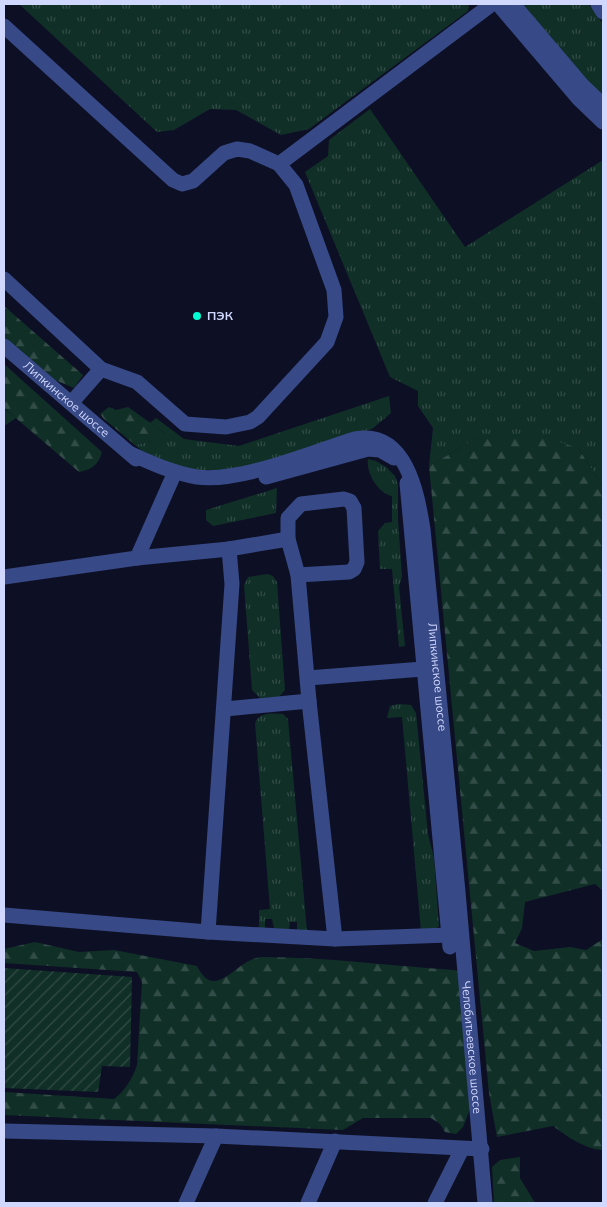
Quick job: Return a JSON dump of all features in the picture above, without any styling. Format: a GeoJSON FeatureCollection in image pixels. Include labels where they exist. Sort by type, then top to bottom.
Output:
{"type":"FeatureCollection","features":[{"type":"Feature","properties":{"kind":"street"},"geometry":{"type":"LineString","coordinates":[[279,164],[492,4]]}},
{"type":"Feature","properties":{"kind":"street"},"geometry":{"type":"LineString","coordinates":[[498,4],[578,98],[603,122]]}},
{"type":"Feature","properties":{"kind":"street"},"geometry":{"type":"LineString","coordinates":[[513,4],[583,86],[603,105]]}},
{"type":"Feature","properties":{"kind":"street"},"geometry":{"type":"LineString","coordinates":[[598,4],[603,12]]}},
{"type":"Feature","properties":{"kind":"street"},"geometry":{"type":"LineString","coordinates":[[4,26],[172,180],[182,184],[193,181],[224,153],[236,149],[250,151],[279,164],[296,185],[334,290],[336,317],[327,342],[258,417],[240,425],[196,426],[185,424],[137,382],[101,370],[4,279]]}},
{"type":"Feature","properties":{"kind":"street","name":"Липкинское шоссе"},"geometry":{"type":"LineString","coordinates":[[4,346],[129,452],[173,477],[199,486],[235,485],[368,449],[380,450],[405,467]]}},
{"type":"Feature","properties":{"kind":"street"},"geometry":{"type":"LineString","coordinates":[[72,402],[101,370]]}},
{"type":"Feature","properties":{"kind":"street","name":"Липкинское шоссе"},"geometry":{"type":"LineString","coordinates":[[173,477],[220,477],[248,473],[355,439],[373,438],[389,445],[396,452],[414,481],[423,529],[458,892]]}},
{"type":"Feature","properties":{"kind":"street"},"geometry":{"type":"LineString","coordinates":[[352,452],[367,446],[389,445]]}},
{"type":"Feature","properties":{"kind":"street"},"geometry":{"type":"LineString","coordinates":[[4,915],[208,932],[336,939],[449,941],[405,467]]}},
{"type":"Feature","properties":{"kind":"street"},"geometry":{"type":"LineString","coordinates":[[137,558],[173,477]]}},
{"type":"Feature","properties":{"kind":"street"},"geometry":{"type":"LineString","coordinates":[[298,575],[349,572],[354,569],[357,562],[354,508],[350,501],[344,498],[301,504],[288,518],[288,539],[298,575],[309,701],[336,939]]}},
{"type":"Feature","properties":{"kind":"street"},"geometry":{"type":"LineString","coordinates":[[4,577],[288,539]]}},
{"type":"Feature","properties":{"kind":"street"},"geometry":{"type":"LineString","coordinates":[[208,932],[225,709],[232,584],[229,548]]}},
{"type":"Feature","properties":{"kind":"street"},"geometry":{"type":"LineString","coordinates":[[308,678],[424,668]]}},
{"type":"Feature","properties":{"kind":"street"},"geometry":{"type":"LineString","coordinates":[[225,709],[309,701]]}},
{"type":"Feature","properties":{"kind":"street","name":"Челобитьевское шоссе"},"geometry":{"type":"LineString","coordinates":[[458,892],[486,1203]]}},
{"type":"Feature","properties":{"kind":"street"},"geometry":{"type":"LineString","coordinates":[[4,1131],[216,1136],[482,1149]]}},
{"type":"Feature","properties":{"kind":"street"},"geometry":{"type":"LineString","coordinates":[[186,1203],[216,1136]]}},
{"type":"Feature","properties":{"kind":"street"},"geometry":{"type":"LineString","coordinates":[[308,1203],[335,1141]]}},
{"type":"Feature","properties":{"kind":"street"},"geometry":{"type":"LineString","coordinates":[[435,1203],[462,1149]]}},
{"type":"Feature","properties":{"kind":"green space"},"geometry":{"type":"Polygon","coordinates":[[[19,4],[469,4],[468,11],[309,129],[281,135],[236,110],[210,109],[174,130],[157,132],[19,4]]]}},
{"type":"Feature","properties":{"kind":"green space"},"geometry":{"type":"Polygon","coordinates":[[[520,4],[589,4],[603,24],[603,98],[520,4]]]}},
{"type":"Feature","properties":{"kind":"green space"},"geometry":{"type":"Polygon","coordinates":[[[370,109],[465,247],[603,160],[603,486],[578,448],[481,436],[429,466],[433,428],[418,406],[418,391],[390,377],[305,172],[328,156],[329,140],[370,109]]]}},
{"type":"Feature","properties":{"kind":"green space"},"geometry":{"type":"Polygon","coordinates":[[[4,306],[83,375],[74,388],[55,380],[4,338],[4,306]]]}},
{"type":"Feature","properties":{"kind":"green space"},"geometry":{"type":"Polygon","coordinates":[[[4,364],[102,452],[94,466],[79,472],[4,408],[4,364]]]}},
{"type":"Feature","properties":{"kind":"green space"},"geometry":{"type":"Polygon","coordinates":[[[389,396],[391,413],[372,429],[238,470],[186,470],[142,451],[135,445],[151,441],[165,433],[150,423],[156,418],[184,439],[239,446],[389,396]]]}},
{"type":"Feature","properties":{"kind":"green space"},"geometry":{"type":"Polygon","coordinates":[[[109,407],[116,410],[128,407],[166,434],[151,441],[135,445],[100,414],[109,407]]]}},
{"type":"Feature","properties":{"kind":"green space"},"geometry":{"type":"Polygon","coordinates":[[[4,409],[16,418],[4,426],[4,409]]]}},
{"type":"Feature","properties":{"kind":"green space"},"geometry":{"type":"Polygon","coordinates":[[[535,434],[578,448],[603,486],[603,891],[595,884],[525,902],[522,928],[515,943],[534,951],[570,947],[586,950],[603,939],[603,1150],[583,1145],[553,1126],[497,1137],[489,1093],[429,466],[481,436],[535,434]]]}},
{"type":"Feature","properties":{"kind":"green space"},"geometry":{"type":"Polygon","coordinates":[[[368,459],[386,467],[395,476],[398,485],[398,520],[402,576],[399,587],[405,646],[399,647],[392,569],[380,569],[378,531],[385,523],[392,522],[392,496],[382,491],[374,482],[369,470],[368,459]]]}},
{"type":"Feature","properties":{"kind":"green space"},"geometry":{"type":"Polygon","coordinates":[[[277,488],[276,513],[213,526],[206,520],[206,510],[277,488]]]}},
{"type":"Feature","properties":{"kind":"green space"},"geometry":{"type":"Polygon","coordinates":[[[268,574],[273,576],[277,582],[285,690],[279,697],[260,698],[252,690],[244,585],[248,577],[268,574]]]}},
{"type":"Feature","properties":{"kind":"green space"},"geometry":{"type":"Polygon","coordinates":[[[399,704],[411,705],[416,713],[428,834],[434,858],[439,926],[434,930],[421,931],[402,717],[387,718],[390,706],[399,704]]]}},
{"type":"Feature","properties":{"kind":"green space"},"geometry":{"type":"Polygon","coordinates":[[[283,714],[288,719],[307,931],[297,930],[297,922],[290,922],[289,930],[274,928],[272,919],[265,919],[265,928],[259,928],[259,910],[270,909],[255,723],[263,715],[283,714]]]}},
{"type":"Feature","properties":{"kind":"green space"},"geometry":{"type":"Polygon","coordinates":[[[35,942],[79,952],[114,950],[197,966],[204,977],[212,981],[219,980],[253,959],[262,957],[334,960],[454,970],[459,972],[470,1109],[463,1127],[456,1134],[445,1132],[440,1124],[431,1118],[363,1118],[343,1130],[4,1115],[4,1092],[114,1099],[128,1084],[137,1065],[142,982],[137,972],[4,963],[4,949],[35,942]]]}},
{"type":"Feature","properties":{"kind":"green space"},"geometry":{"type":"Polygon","coordinates":[[[4,968],[132,977],[130,1067],[102,1066],[98,1092],[4,1088],[4,968]]]}},
{"type":"Feature","properties":{"kind":"green space"},"geometry":{"type":"Polygon","coordinates":[[[520,1157],[520,1178],[535,1203],[494,1203],[492,1167],[500,1160],[520,1157]]]}},
{"type":"Feature","properties":{"kind":"place","name":"ПЭК"},"geometry":{"type":"Point","coordinates":[197,316]}}]}
